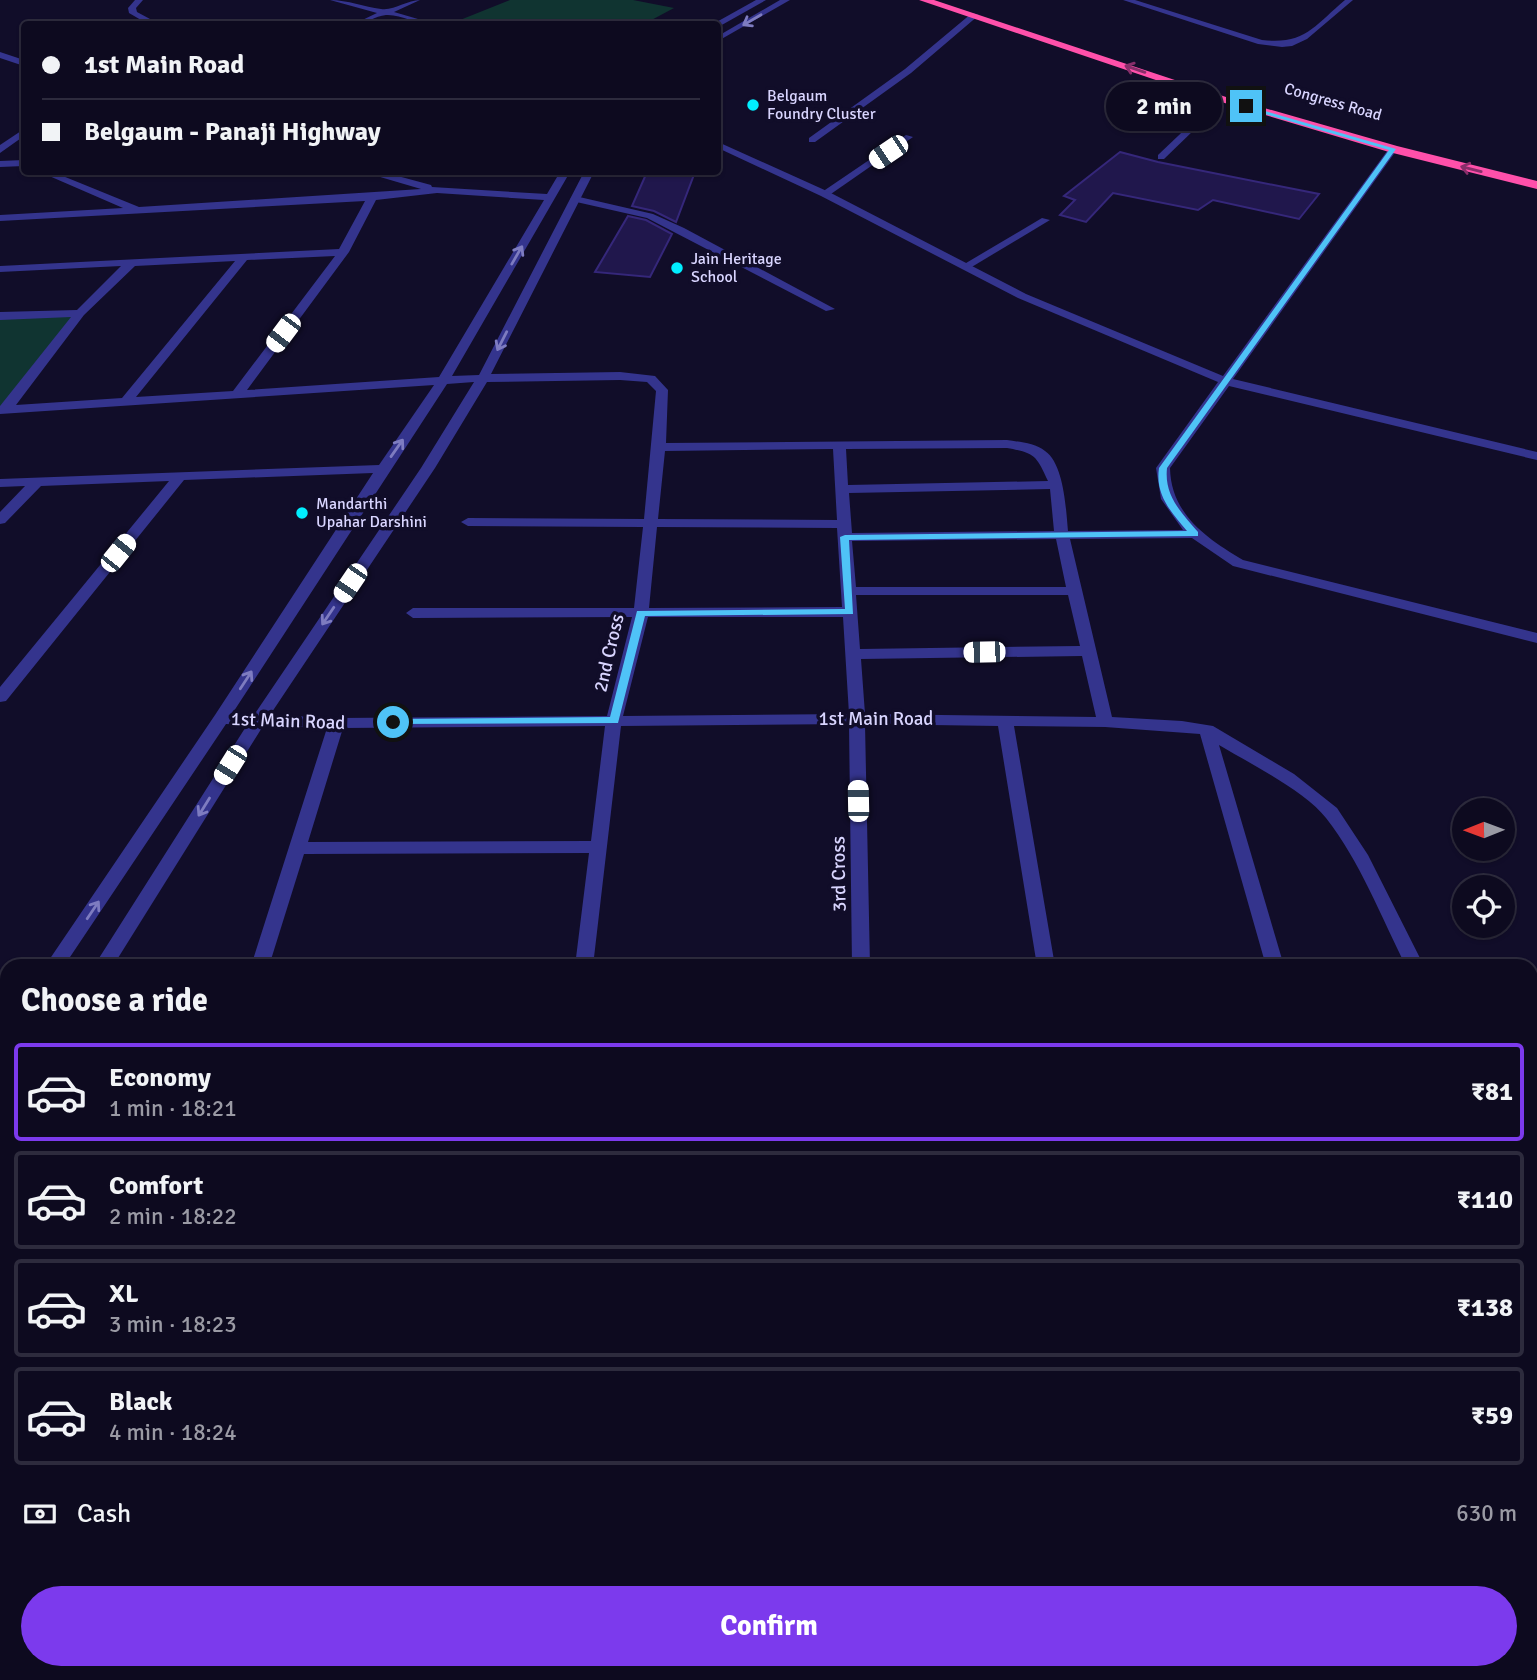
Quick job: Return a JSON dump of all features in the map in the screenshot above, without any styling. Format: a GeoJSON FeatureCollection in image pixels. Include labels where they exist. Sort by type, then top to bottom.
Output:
{"type":"FeatureCollection","features":[{"type":"Feature","properties":{"kind":"highway"},"geometry":{"type":"LineString","coordinates":[[924,0],[976,7],[1222,99],[1393,149],[1537,185]]}},
{"type":"Feature","properties":{"kind":"highway","name":"Congress Road"},"geometry":{"type":"LineString","coordinates":[[1254,95],[1369,129]]}},
{"type":"Feature","properties":{"kind":"highway"},"geometry":{"type":"LineString","coordinates":[[1421,143],[1537,172]]}},
{"type":"Feature","properties":{"kind":"street"},"geometry":{"type":"LineString","coordinates":[[139,0],[132,8],[133,13],[146,19],[145,21]]}},
{"type":"Feature","properties":{"kind":"street"},"geometry":{"type":"LineString","coordinates":[[334,0],[419,21]]}},
{"type":"Feature","properties":{"kind":"street"},"geometry":{"type":"LineString","coordinates":[[366,21],[416,0]]}},
{"type":"Feature","properties":{"kind":"street"},"geometry":{"type":"LineString","coordinates":[[721,22],[762,0]]}},
{"type":"Feature","properties":{"kind":"street"},"geometry":{"type":"LineString","coordinates":[[721,37],[786,0]]}},
{"type":"Feature","properties":{"kind":"street"},"geometry":{"type":"LineString","coordinates":[[0,55],[21,62]]}},
{"type":"Feature","properties":{"kind":"street"},"geometry":{"type":"LineString","coordinates":[[0,150],[21,134]]}},
{"type":"Feature","properties":{"kind":"street"},"geometry":{"type":"LineString","coordinates":[[721,146],[825,194],[1072,318],[1228,382],[1537,456]]}},
{"type":"Feature","properties":{"kind":"street"},"geometry":{"type":"LineString","coordinates":[[1393,149],[1228,382],[1163,468],[1161,483],[1170,505],[1195,534],[1212,548],[1238,563],[1537,638]]}},
{"type":"Feature","properties":{"kind":"street"},"geometry":{"type":"LineString","coordinates":[[0,164],[21,163]]}},
{"type":"Feature","properties":{"kind":"street"},"geometry":{"type":"LineString","coordinates":[[52,175],[139,211]]}},
{"type":"Feature","properties":{"kind":"street"},"geometry":{"type":"LineString","coordinates":[[384,175],[437,190]]}},
{"type":"Feature","properties":{"kind":"street"},"geometry":{"type":"LineString","coordinates":[[59,959],[221,719],[444,380],[563,175]]}},
{"type":"Feature","properties":{"kind":"street"},"geometry":{"type":"LineString","coordinates":[[107,959],[258,720],[428,468],[483,378],[587,175]]}},
{"type":"Feature","properties":{"kind":"street"},"geometry":{"type":"LineString","coordinates":[[0,218],[372,197],[437,190],[550,197]]}},
{"type":"Feature","properties":{"kind":"street"},"geometry":{"type":"LineString","coordinates":[[238,393],[343,253],[372,197]]}},
{"type":"Feature","properties":{"kind":"street"},"geometry":{"type":"LineString","coordinates":[[0,269],[343,253]]}},
{"type":"Feature","properties":{"kind":"street"},"geometry":{"type":"LineString","coordinates":[[126,401],[243,258]]}},
{"type":"Feature","properties":{"kind":"street"},"geometry":{"type":"LineString","coordinates":[[4,409],[80,313],[131,263]]}},
{"type":"Feature","properties":{"kind":"street"},"geometry":{"type":"LineString","coordinates":[[0,316],[80,313]]}},
{"type":"Feature","properties":{"kind":"street","name":"2nd Cross"},"geometry":{"type":"LineString","coordinates":[[483,378],[642,376],[656,382],[662,390],[659,447],[640,613],[614,720],[585,959]]}},
{"type":"Feature","properties":{"kind":"street"},"geometry":{"type":"LineString","coordinates":[[4,409],[483,378]]}},
{"type":"Feature","properties":{"kind":"street","name":"3rd Cross"},"geometry":{"type":"LineString","coordinates":[[839,445],[857,719],[861,959]]}},
{"type":"Feature","properties":{"kind":"street"},"geometry":{"type":"LineString","coordinates":[[659,447],[1021,445],[1043,455],[1056,485],[1062,536],[1105,722]]}},
{"type":"Feature","properties":{"kind":"street"},"geometry":{"type":"LineString","coordinates":[[0,483],[383,469]]}},
{"type":"Feature","properties":{"kind":"street"},"geometry":{"type":"LineString","coordinates":[[0,697],[181,475]]}},
{"type":"Feature","properties":{"kind":"street"},"geometry":{"type":"LineString","coordinates":[[0,520],[39,480]]}},
{"type":"Feature","properties":{"kind":"street"},"geometry":{"type":"LineString","coordinates":[[841,489],[1056,485]]}},
{"type":"Feature","properties":{"kind":"street"},"geometry":{"type":"LineString","coordinates":[[468,522],[650,524],[1062,536],[1195,534]]}},
{"type":"Feature","properties":{"kind":"street"},"geometry":{"type":"LineString","coordinates":[[848,591],[1075,591]]}},
{"type":"Feature","properties":{"kind":"street"},"geometry":{"type":"LineString","coordinates":[[413,614],[850,612]]}},
{"type":"Feature","properties":{"kind":"street"},"geometry":{"type":"LineString","coordinates":[[852,653],[1088,651]]}},
{"type":"Feature","properties":{"kind":"street","name":"1st Main Road"},"geometry":{"type":"LineString","coordinates":[[221,719],[337,723],[1005,720],[1105,722],[1207,730],[1287,778],[1331,812],[1359,855],[1411,959]]}},
{"type":"Feature","properties":{"kind":"street"},"geometry":{"type":"LineString","coordinates":[[1005,720],[1045,959]]}},
{"type":"Feature","properties":{"kind":"street"},"geometry":{"type":"LineString","coordinates":[[262,959],[337,723]]}},
{"type":"Feature","properties":{"kind":"street"},"geometry":{"type":"LineString","coordinates":[[1207,730],[1273,959]]}},
{"type":"Feature","properties":{"kind":"street"},"geometry":{"type":"LineString","coordinates":[[297,848],[599,847]]}},
{"type":"Feature","properties":{"kind":"lane"},"geometry":{"type":"LineString","coordinates":[[1127,0],[1261,42],[1278,44],[1290,44],[1303,38],[1349,0]]}},
{"type":"Feature","properties":{"kind":"lane"},"geometry":{"type":"LineString","coordinates":[[812,140],[908,71],[976,7]]}},
{"type":"Feature","properties":{"kind":"lane"},"geometry":{"type":"LineString","coordinates":[[1161,157],[1222,99]]}},
{"type":"Feature","properties":{"kind":"lane"},"geometry":{"type":"LineString","coordinates":[[825,194],[909,137]]}},
{"type":"Feature","properties":{"kind":"lane"},"geometry":{"type":"LineString","coordinates":[[575,199],[650,216],[830,309]]}},
{"type":"Feature","properties":{"kind":"lane"},"geometry":{"type":"LineString","coordinates":[[966,266],[1045,220]]}},
{"type":"Feature","properties":{"kind":"green space"},"geometry":{"type":"Polygon","coordinates":[[[510,0],[633,0],[674,8],[650,21],[458,21],[510,0]]]}},
{"type":"Feature","properties":{"kind":"green space"},"geometry":{"type":"Polygon","coordinates":[[[73,316],[0,407],[0,319],[73,316]]]}},
{"type":"Feature","properties":{"kind":"building"},"geometry":{"type":"Polygon","coordinates":[[[1120,152],[1319,194],[1299,219],[1213,200],[1198,210],[1113,193],[1086,222],[1060,215],[1075,200],[1064,196],[1120,152]]]}},
{"type":"Feature","properties":{"kind":"building"},"geometry":{"type":"Polygon","coordinates":[[[646,175],[694,175],[676,222],[654,211],[632,206],[646,175]]]}},
{"type":"Feature","properties":{"kind":"building"},"geometry":{"type":"Polygon","coordinates":[[[628,216],[646,220],[672,234],[650,277],[595,272],[628,216]]]}},
{"type":"Feature","properties":{"kind":"place","name":"Belgaum Foundry Cluster"},"geometry":{"type":"Point","coordinates":[753,105]}},
{"type":"Feature","properties":{"kind":"place","name":"Jain Heritage School"},"geometry":{"type":"Point","coordinates":[677,268]}},
{"type":"Feature","properties":{"kind":"place","name":"Mandarthi Upahar Darshini"},"geometry":{"type":"Point","coordinates":[302,513]}},
{"type":"Feature","properties":{"kind":"route"},"geometry":{"type":"LineString","coordinates":[[393,722],[614,720],[640,613],[850,612],[845,537],[1195,534],[1170,505],[1161,483],[1163,468],[1228,382],[1393,149],[1246,106]]}}]}
